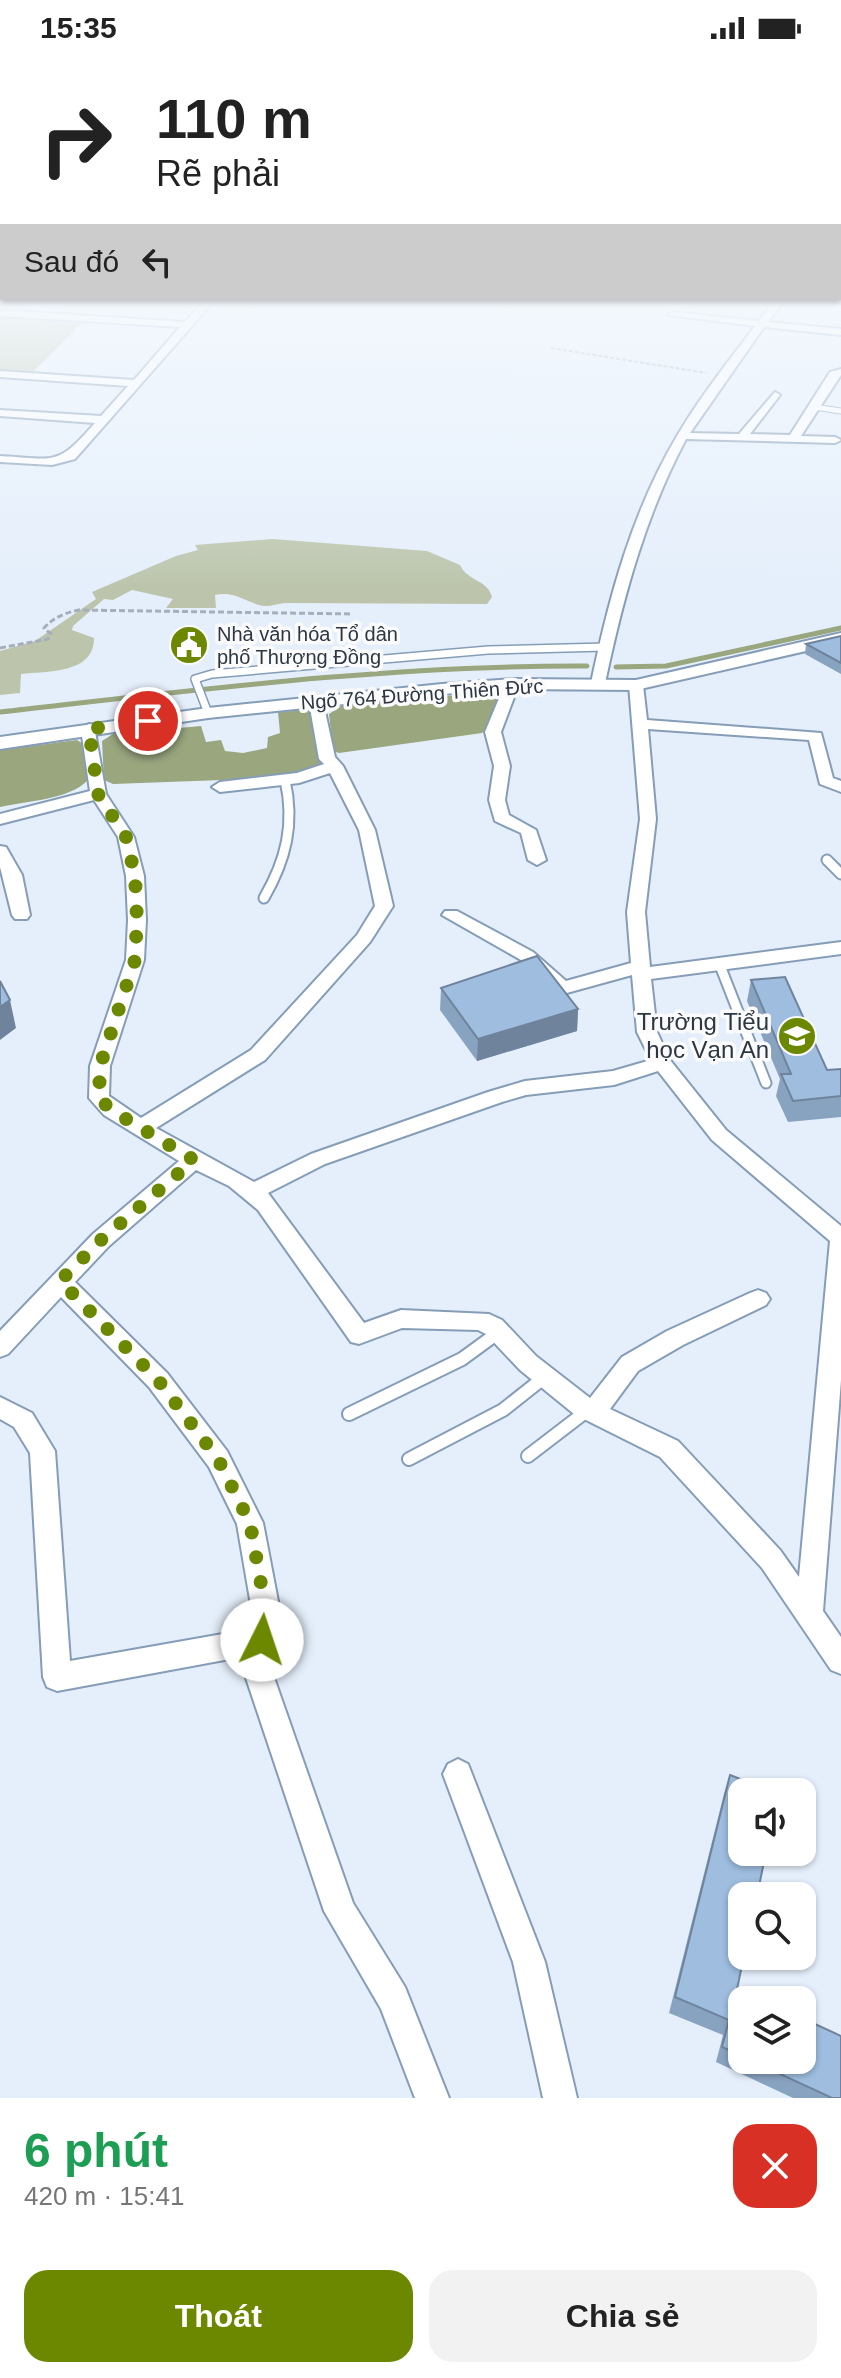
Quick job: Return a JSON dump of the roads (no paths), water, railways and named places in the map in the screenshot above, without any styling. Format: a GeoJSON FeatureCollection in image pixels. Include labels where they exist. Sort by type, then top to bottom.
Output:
{"type":"FeatureCollection","features":[{"type":"Feature","properties":{"kind":"street"},"geometry":{"type":"LineString","coordinates":[[0,459],[67,460],[126,396]]}},
{"type":"Feature","properties":{"kind":"street"},"geometry":{"type":"LineString","coordinates":[[598,683],[605,647],[640,527],[683,436],[711,396]]}},
{"type":"Feature","properties":{"kind":"street"},"geometry":{"type":"LineString","coordinates":[[743,436],[774,396]]}},
{"type":"Feature","properties":{"kind":"street"},"geometry":{"type":"LineString","coordinates":[[793,439],[824,396]]}},
{"type":"Feature","properties":{"kind":"street"},"geometry":{"type":"LineString","coordinates":[[0,413],[105,420]]}},
{"type":"Feature","properties":{"kind":"street"},"geometry":{"type":"LineString","coordinates":[[683,436],[835,440]]}},
{"type":"Feature","properties":{"kind":"street","name":"Ngõ 764 Đường Thiên Đức"},"geometry":{"type":"LineString","coordinates":[[0,743],[89,729],[204,705],[316,702],[512,684],[636,685],[841,638]]}},
{"type":"Feature","properties":{"kind":"street"},"geometry":{"type":"LineString","coordinates":[[512,684],[493,732],[502,766],[497,800],[501,818],[528,830],[537,860]]}},
{"type":"Feature","properties":{"kind":"street"},"geometry":{"type":"LineString","coordinates":[[636,685],[648,819],[636,912],[647,1032],[662,1063],[719,1135],[841,1238],[809,1614]]}},
{"type":"Feature","properties":{"kind":"street"},"geometry":{"type":"LineString","coordinates":[[142,1127],[258,1055],[364,938],[384,906],[367,830],[335,766],[327,759],[316,702]]}},
{"type":"Feature","properties":{"kind":"street"},"geometry":{"type":"LineString","coordinates":[[640,724],[816,736],[826,781],[841,787]]}},
{"type":"Feature","properties":{"kind":"street"},"geometry":{"type":"LineString","coordinates":[[89,729],[98,794],[126,837],[135,876],[137,920],[135,960],[100,1066],[99,1098],[111,1110],[194,1160],[237,1180],[266,1204],[359,1335],[401,1319],[481,1321],[499,1332],[546,1376],[591,1411],[669,1449],[771,1559],[841,1661]]}},
{"type":"Feature","properties":{"kind":"street"},"geometry":{"type":"LineString","coordinates":[[220,787],[313,776],[335,766]]}},
{"type":"Feature","properties":{"kind":"street"},"geometry":{"type":"LineString","coordinates":[[0,819],[98,794]]}},
{"type":"Feature","properties":{"kind":"street"},"geometry":{"type":"LineString","coordinates":[[0,851],[16,884],[21,915]]}},
{"type":"Feature","properties":{"kind":"street"},"geometry":{"type":"LineString","coordinates":[[451,915],[527,956],[532,969],[563,988],[641,970],[841,948]]}},
{"type":"Feature","properties":{"kind":"street"},"geometry":{"type":"LineString","coordinates":[[252,1192],[318,1159],[495,1097],[537,1086],[614,1078],[662,1063]]}},
{"type":"Feature","properties":{"kind":"street"},"geometry":{"type":"LineString","coordinates":[[0,1347],[101,1240],[194,1160]]}},
{"type":"Feature","properties":{"kind":"street"},"geometry":{"type":"LineString","coordinates":[[60,1281],[158,1380],[218,1459],[250,1523],[267,1617],[257,1669],[340,1911],[393,1999],[432,2098]]}},
{"type":"Feature","properties":{"kind":"street"},"geometry":{"type":"LineString","coordinates":[[591,1411],[630,1364],[675,1338],[758,1299]]}},
{"type":"Feature","properties":{"kind":"street"},"geometry":{"type":"LineString","coordinates":[[0,1407],[23,1420],[42,1451],[57,1677],[262,1640]]}},
{"type":"Feature","properties":{"kind":"street"},"geometry":{"type":"LineString","coordinates":[[458,1774],[529,1962],[560,2098]]}},
{"type":"Feature","properties":{"kind":"lane"},"geometry":{"type":"LineString","coordinates":[[814,407],[841,411]]}},
{"type":"Feature","properties":{"kind":"lane"},"geometry":{"type":"LineString","coordinates":[[204,705],[195,679],[212,674],[488,650],[605,647]]}},
{"type":"Feature","properties":{"kind":"lane"},"geometry":{"type":"LineString","coordinates":[[264,898],[289,848],[290,800],[285,780]]}},
{"type":"Feature","properties":{"kind":"lane"},"geometry":{"type":"LineString","coordinates":[[827,860],[841,874]]}},
{"type":"Feature","properties":{"kind":"lane"},"geometry":{"type":"LineString","coordinates":[[719,963],[766,1083]]}},
{"type":"Feature","properties":{"kind":"lane"},"geometry":{"type":"LineString","coordinates":[[349,1414],[462,1359],[499,1332]]}},
{"type":"Feature","properties":{"kind":"lane"},"geometry":{"type":"LineString","coordinates":[[409,1459],[503,1410],[546,1376]]}},
{"type":"Feature","properties":{"kind":"lane"},"geometry":{"type":"LineString","coordinates":[[528,1456],[591,1411]]}},
{"type":"Feature","properties":{"kind":"waterway"},"geometry":{"type":"LineString","coordinates":[[616,667],[666,666],[841,628]]}},
{"type":"Feature","properties":{"kind":"waterway"},"geometry":{"type":"LineString","coordinates":[[0,712],[366,674],[587,666]]}},
{"type":"Feature","properties":{"kind":"place","name":"Nhà văn hóa Tổ dân phố Thượng Đồng"},"geometry":{"type":"Point","coordinates":[189,645]}},
{"type":"Feature","properties":{"kind":"place","name":"Trường Tiểu học Vạn An"},"geometry":{"type":"Point","coordinates":[797,1036]}}]}
